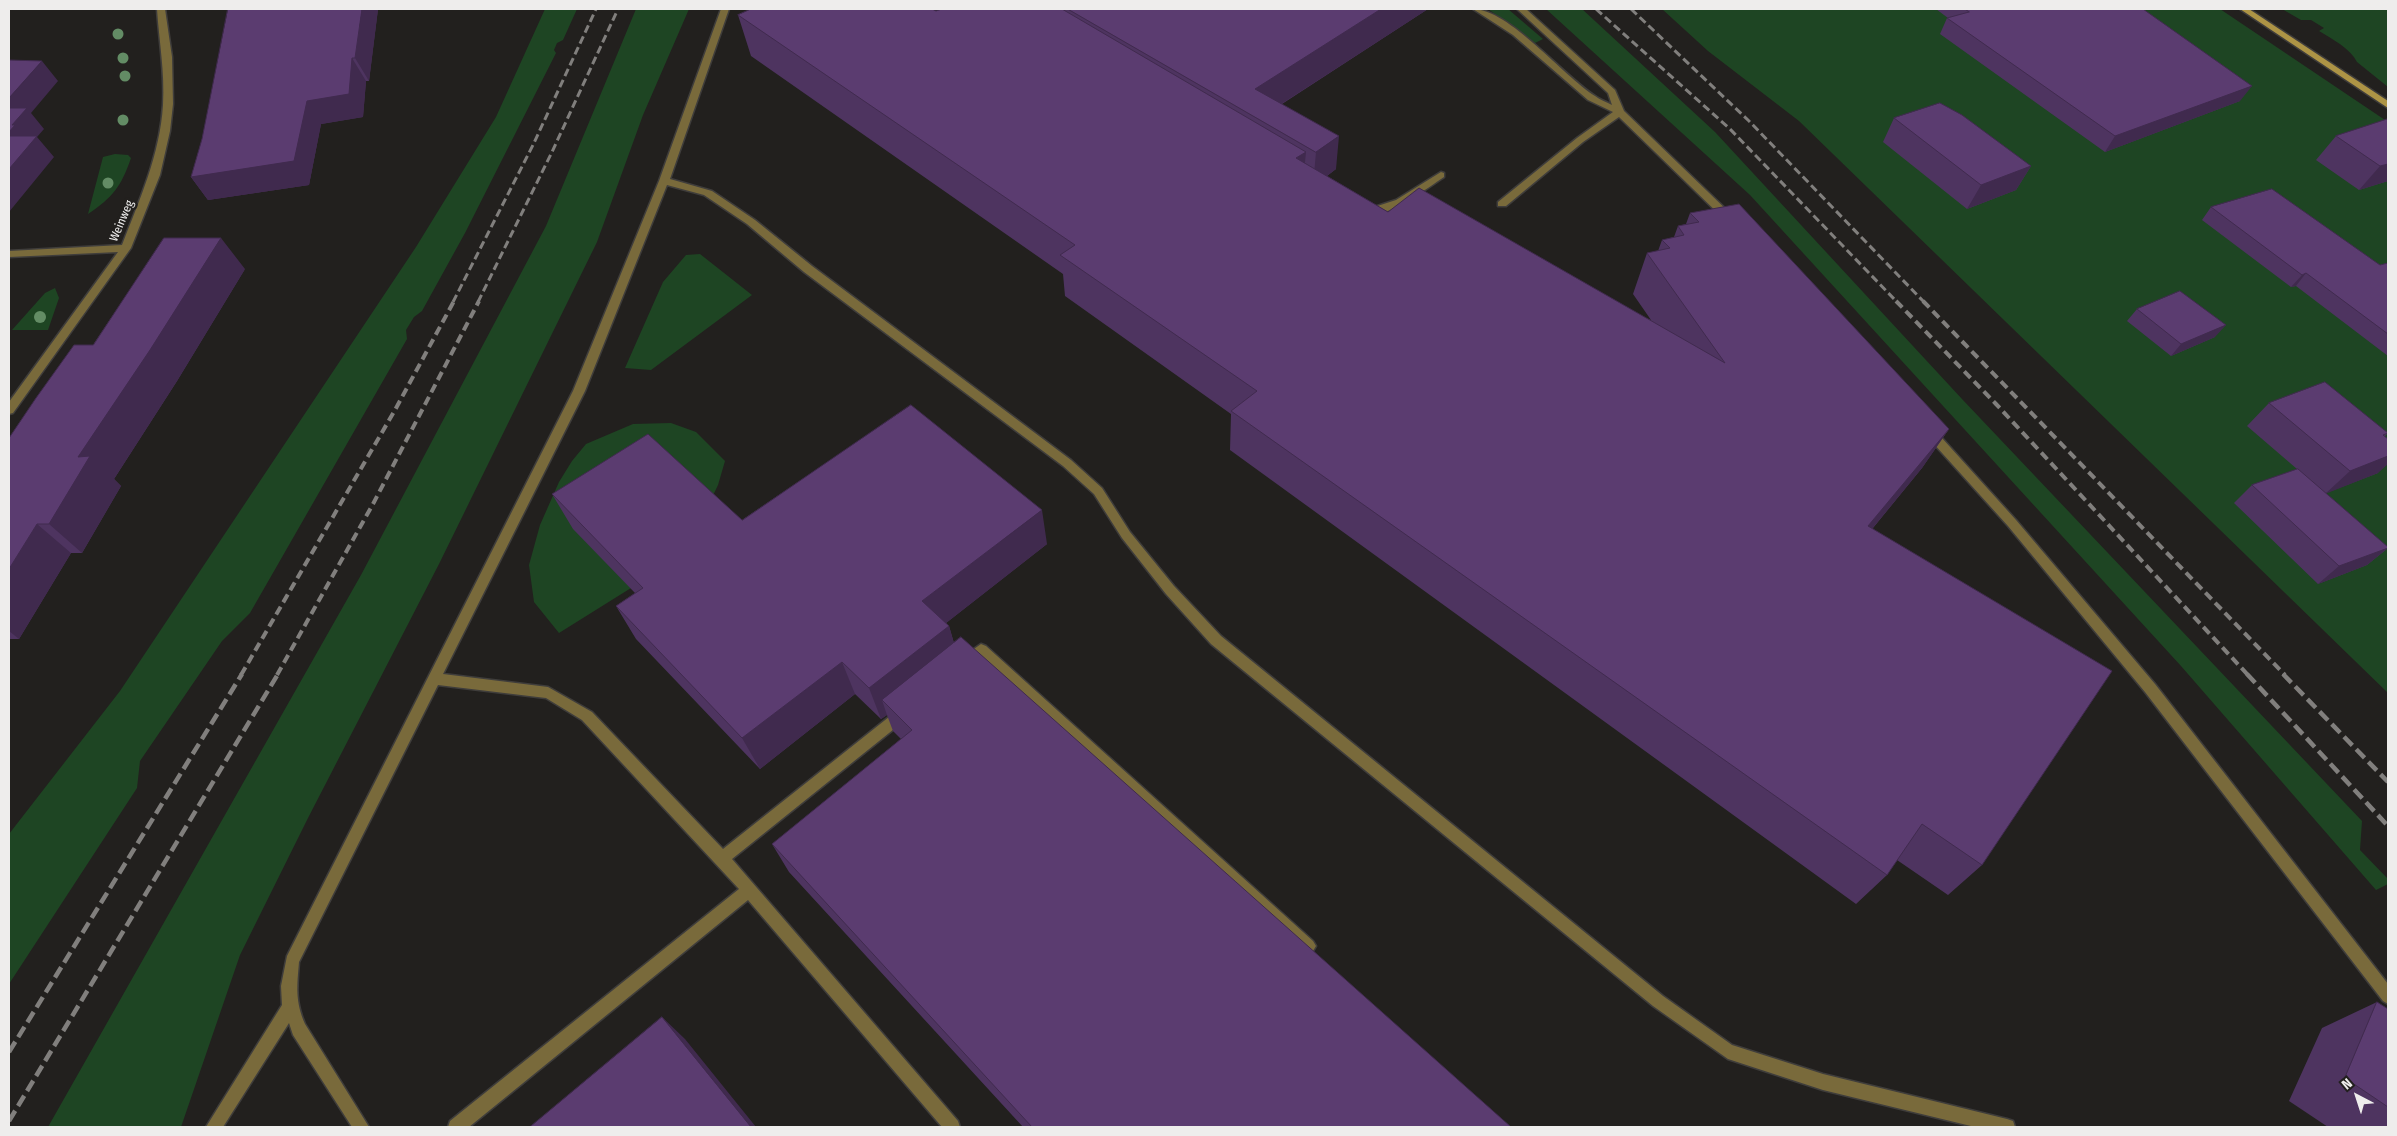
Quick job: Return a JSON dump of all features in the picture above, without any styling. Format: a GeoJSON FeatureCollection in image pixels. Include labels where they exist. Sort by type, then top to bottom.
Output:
{"type":"FeatureCollection","features":[{"type":"Feature","properties":{"kind":"main road"},"geometry":{"type":"LineString","coordinates":[[2244,9],[2388,105]]}},
{"type":"Feature","properties":{"kind":"street","name":"Weinweg"},"geometry":{"type":"LineString","coordinates":[[9,410],[126,248],[155,175],[166,131],[168,104],[167,57],[161,9]]}},
{"type":"Feature","properties":{"kind":"street"},"geometry":{"type":"LineString","coordinates":[[361,1127],[299,1029],[290,1006],[289,986],[292,961],[579,391],[664,181],[725,9]]}},
{"type":"Feature","properties":{"kind":"street"},"geometry":{"type":"LineString","coordinates":[[1477,9],[1516,33],[1591,98],[1620,112],[1737,226]]}},
{"type":"Feature","properties":{"kind":"street"},"geometry":{"type":"LineString","coordinates":[[1521,9],[1612,92],[1620,112]]}},
{"type":"Feature","properties":{"kind":"street"},"geometry":{"type":"LineString","coordinates":[[1502,204],[1580,140],[1620,112]]}},
{"type":"Feature","properties":{"kind":"street"},"geometry":{"type":"LineString","coordinates":[[1353,210],[1370,214],[1400,202],[1441,175]]}},
{"type":"Feature","properties":{"kind":"street"},"geometry":{"type":"LineString","coordinates":[[664,181],[708,192],[1067,463],[1098,491],[1126,535],[1170,590],[1216,640],[1658,1000],[1728,1051],[1823,1082],[2007,1127]]}},
{"type":"Feature","properties":{"kind":"street"},"geometry":{"type":"LineString","coordinates":[[9,254],[126,248]]}},
{"type":"Feature","properties":{"kind":"street"},"geometry":{"type":"LineString","coordinates":[[1919,421],[2012,523],[2150,688],[2388,996]]}},
{"type":"Feature","properties":{"kind":"street"},"geometry":{"type":"LineString","coordinates":[[958,668],[981,650],[1318,955]]}},
{"type":"Feature","properties":{"kind":"street"},"geometry":{"type":"LineString","coordinates":[[434,679],[548,693],[587,716],[722,858],[952,1127]]}},
{"type":"Feature","properties":{"kind":"street"},"geometry":{"type":"LineString","coordinates":[[722,858],[913,705]]}},
{"type":"Feature","properties":{"kind":"street"},"geometry":{"type":"LineString","coordinates":[[456,1127],[749,890]]}},
{"type":"Feature","properties":{"kind":"street"},"geometry":{"type":"LineString","coordinates":[[214,1127],[290,1006]]}},
{"type":"Feature","properties":{"kind":"green space"},"geometry":{"type":"Polygon","coordinates":[[[545,9],[577,9],[563,40],[557,43],[554,50],[556,53],[465,233],[422,311],[414,317],[406,330],[407,339],[250,613],[222,641],[140,761],[137,788],[9,984],[9,834],[120,691],[416,247],[496,117],[545,9]]]}},
{"type":"Feature","properties":{"kind":"green space"},"geometry":{"type":"Polygon","coordinates":[[[636,9],[689,9],[643,115],[597,242],[439,564],[308,818],[240,955],[181,1127],[48,1127],[361,575],[546,226],[636,9]]]}},
{"type":"Feature","properties":{"kind":"green space"},"geometry":{"type":"Polygon","coordinates":[[[1488,9],[1508,9],[1543,39],[1535,43],[1488,9]]]}},
{"type":"Feature","properties":{"kind":"green space"},"geometry":{"type":"Polygon","coordinates":[[[1546,9],[1582,9],[1715,132],[1962,399],[2362,821],[2360,850],[2388,879],[2388,884],[2376,890],[2181,666],[1750,195],[1546,9]]]}},
{"type":"Feature","properties":{"kind":"green space"},"geometry":{"type":"Polygon","coordinates":[[[1662,9],[2220,9],[2388,122],[2388,693],[1799,121],[1708,51],[1662,9]]]}},
{"type":"Feature","properties":{"kind":"green space"},"geometry":{"type":"Polygon","coordinates":[[[2282,9],[2388,9],[2388,87],[2357,62],[2345,48],[2319,31],[2324,28],[2311,20],[2301,20],[2282,9]]]}},
{"type":"Feature","properties":{"kind":"green space"},"geometry":{"type":"Polygon","coordinates":[[[115,154],[128,155],[131,158],[124,177],[110,196],[88,214],[103,157],[115,154]]]}},
{"type":"Feature","properties":{"kind":"green space"},"geometry":{"type":"Polygon","coordinates":[[[700,254],[752,295],[651,370],[625,368],[663,282],[686,255],[700,254]]]}},
{"type":"Feature","properties":{"kind":"green space"},"geometry":{"type":"Polygon","coordinates":[[[55,288],[59,298],[48,330],[12,330],[45,293],[55,288]]]}},
{"type":"Feature","properties":{"kind":"green space"},"geometry":{"type":"Polygon","coordinates":[[[671,423],[696,432],[725,461],[718,485],[707,508],[574,529],[631,588],[559,633],[534,602],[529,565],[540,525],[559,482],[572,461],[586,444],[633,424],[671,423]]]}},
{"type":"Feature","properties":{"kind":"building"},"geometry":{"type":"Polygon","coordinates":[[[228,9],[362,9],[355,58],[352,58],[349,94],[307,101],[294,161],[191,177],[202,139],[228,9]]]}},
{"type":"Feature","properties":{"kind":"building"},"geometry":{"type":"Polygon","coordinates":[[[751,9],[932,9],[936,11],[942,9],[1062,9],[1306,152],[1296,158],[1388,212],[1419,188],[1725,363],[1647,253],[1670,248],[1662,240],[1684,235],[1678,226],[1699,222],[1690,213],[1739,204],[1949,429],[1868,526],[2112,671],[1982,865],[1922,824],[1887,875],[1231,411],[1257,391],[1060,255],[1075,245],[738,15],[751,9]]]}},
{"type":"Feature","properties":{"kind":"building"},"geometry":{"type":"Polygon","coordinates":[[[1068,9],[1381,9],[1255,89],[1339,136],[1316,152],[1068,9]]]}},
{"type":"Feature","properties":{"kind":"building"},"geometry":{"type":"Polygon","coordinates":[[[1965,9],[2143,9],[2252,86],[2115,136],[1947,18],[1969,12],[1965,9]]]}},
{"type":"Feature","properties":{"kind":"building"},"geometry":{"type":"Polygon","coordinates":[[[9,60],[42,61],[9,98],[9,60]]]}},
{"type":"Feature","properties":{"kind":"building"},"geometry":{"type":"Polygon","coordinates":[[[1940,103],[1962,115],[2031,166],[1981,185],[1894,118],[1940,103]]]}},
{"type":"Feature","properties":{"kind":"building"},"geometry":{"type":"Polygon","coordinates":[[[9,108],[27,108],[12,125],[15,125],[9,132],[9,108]]]}},
{"type":"Feature","properties":{"kind":"building"},"geometry":{"type":"Polygon","coordinates":[[[2388,119],[2388,164],[2380,166],[2336,136],[2388,119]]]}},
{"type":"Feature","properties":{"kind":"building"},"geometry":{"type":"Polygon","coordinates":[[[9,136],[37,136],[9,169],[9,136]]]}},
{"type":"Feature","properties":{"kind":"building"},"geometry":{"type":"Polygon","coordinates":[[[2272,189],[2380,265],[2388,263],[2388,334],[2306,273],[2302,275],[2211,207],[2272,189]]]}},
{"type":"Feature","properties":{"kind":"building"},"geometry":{"type":"Polygon","coordinates":[[[164,238],[221,238],[150,350],[78,457],[90,456],[49,524],[37,524],[9,569],[9,438],[74,345],[93,345],[164,238]]]}},
{"type":"Feature","properties":{"kind":"building"},"geometry":{"type":"Polygon","coordinates":[[[2180,291],[2226,325],[2181,344],[2137,309],[2180,291]]]}},
{"type":"Feature","properties":{"kind":"building"},"geometry":{"type":"Polygon","coordinates":[[[2325,382],[2388,433],[2383,435],[2388,439],[2388,456],[2350,471],[2269,403],[2325,382]]]}},
{"type":"Feature","properties":{"kind":"building"},"geometry":{"type":"Polygon","coordinates":[[[911,405],[1042,510],[922,601],[949,626],[869,688],[842,662],[742,738],[616,606],[643,588],[552,494],[648,434],[742,520],[911,405]]]}},
{"type":"Feature","properties":{"kind":"building"},"geometry":{"type":"Polygon","coordinates":[[[2298,469],[2388,548],[2339,566],[2252,485],[2298,469]]]}},
{"type":"Feature","properties":{"kind":"building"},"geometry":{"type":"Polygon","coordinates":[[[961,637],[1511,1127],[1032,1127],[772,844],[912,730],[882,700],[961,637]]]}},
{"type":"Feature","properties":{"kind":"building"},"geometry":{"type":"Polygon","coordinates":[[[2377,1002],[2388,1009],[2388,1107],[2345,1078],[2377,1002]]]}},
{"type":"Feature","properties":{"kind":"building"},"geometry":{"type":"Polygon","coordinates":[[[662,1017],[751,1127],[530,1127],[662,1017]]]}},
{"type":"Feature","properties":{"kind":"railway"},"geometry":{"type":"LineString","coordinates":[[453,302],[533,145],[596,9]]}},
{"type":"Feature","properties":{"kind":"railway"},"geometry":{"type":"LineString","coordinates":[[478,302],[552,152],[618,9]]}},
{"type":"Feature","properties":{"kind":"railway"},"geometry":{"type":"LineString","coordinates":[[1596,9],[1730,129],[1897,302]]}},
{"type":"Feature","properties":{"kind":"railway"},"geometry":{"type":"LineString","coordinates":[[1631,9],[1749,121],[1924,302]]}},
{"type":"Feature","properties":{"kind":"railway"},"geometry":{"type":"LineString","coordinates":[[241,675],[395,410],[454,301]]}},
{"type":"Feature","properties":{"kind":"railway"},"geometry":{"type":"LineString","coordinates":[[277,675],[373,504],[479,301]]}},
{"type":"Feature","properties":{"kind":"railway"},"geometry":{"type":"LineString","coordinates":[[1896,301],[1996,404],[2248,675]]}},
{"type":"Feature","properties":{"kind":"railway"},"geometry":{"type":"LineString","coordinates":[[1923,301],[2285,675]]}},
{"type":"Feature","properties":{"kind":"railway"},"geometry":{"type":"LineString","coordinates":[[9,1052],[242,674]]}},
{"type":"Feature","properties":{"kind":"railway"},"geometry":{"type":"LineString","coordinates":[[9,1121],[278,674]]}},
{"type":"Feature","properties":{"kind":"railway"},"geometry":{"type":"LineString","coordinates":[[2247,674],[2388,826]]}},
{"type":"Feature","properties":{"kind":"railway"},"geometry":{"type":"LineString","coordinates":[[2283,674],[2388,782]]}}]}
